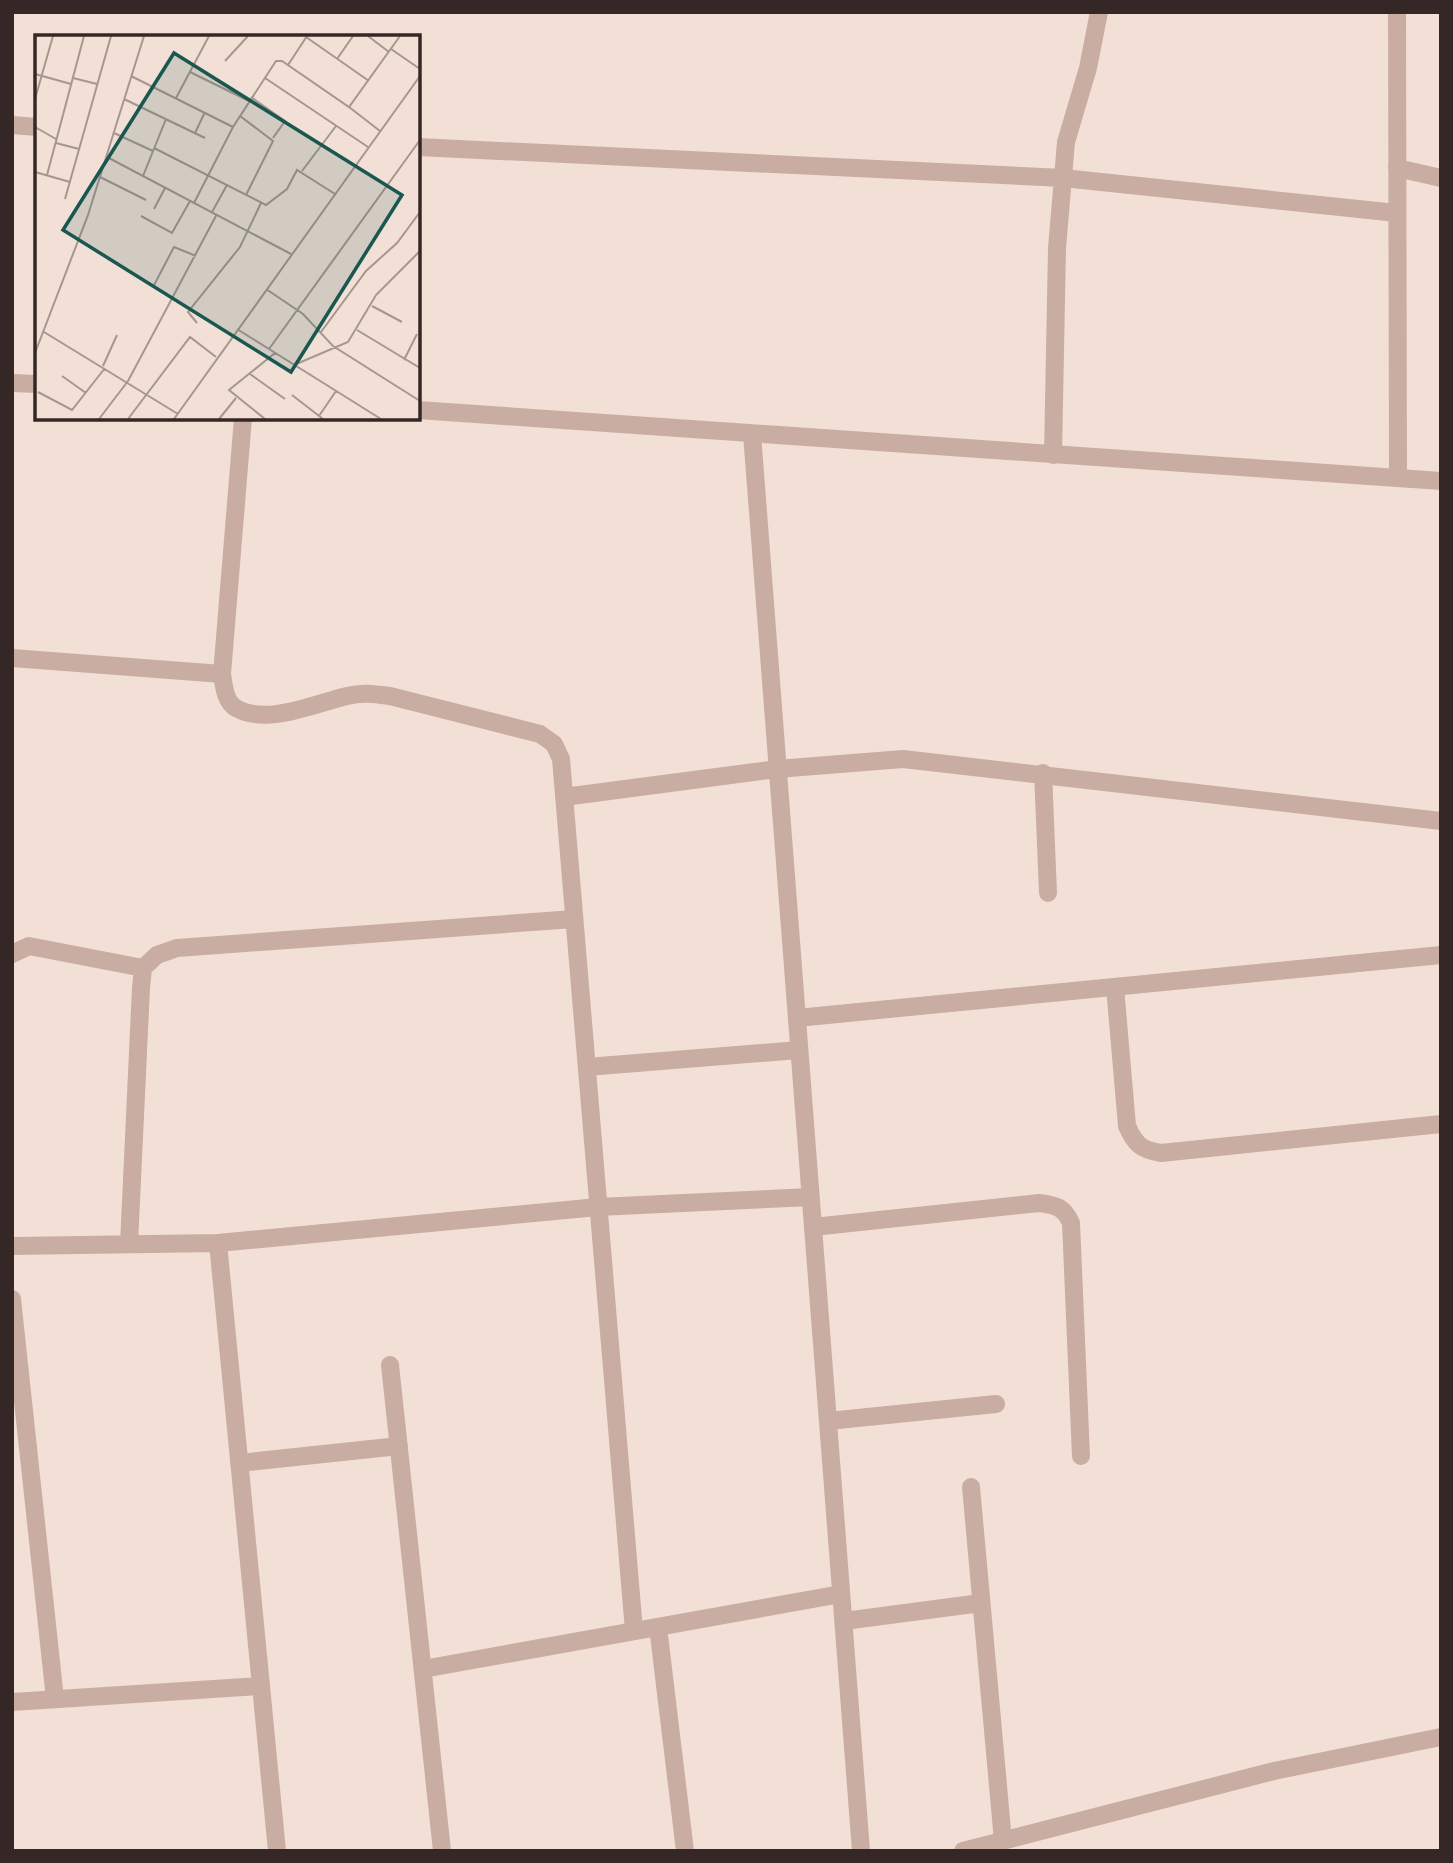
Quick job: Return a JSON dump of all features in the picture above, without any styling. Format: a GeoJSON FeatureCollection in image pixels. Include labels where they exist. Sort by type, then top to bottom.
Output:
{"type":"FeatureCollection","features":[{"type":"Feature","properties":{"kind":"street"},"geometry":{"type":"LineString","coordinates":[[1053,455],[1057,248],[1066,142],[1088,68],[1099,12]]}},
{"type":"Feature","properties":{"kind":"street"},"geometry":{"type":"LineString","coordinates":[[1397,12],[1398,478]]}},
{"type":"Feature","properties":{"kind":"street"},"geometry":{"type":"LineString","coordinates":[[12,125],[35,127]]}},
{"type":"Feature","properties":{"kind":"street"},"geometry":{"type":"LineString","coordinates":[[420,146],[1063,178],[1397,213]]}},
{"type":"Feature","properties":{"kind":"street"},"geometry":{"type":"LineString","coordinates":[[1397,168],[1441,178]]}},
{"type":"Feature","properties":{"kind":"street"},"geometry":{"type":"LineString","coordinates":[[12,383],[35,384]]}},
{"type":"Feature","properties":{"kind":"street"},"geometry":{"type":"LineString","coordinates":[[420,410],[1441,481]]}},
{"type":"Feature","properties":{"kind":"street"},"geometry":{"type":"LineString","coordinates":[[243,420],[222,674],[225,694],[235,708],[254,714],[307,709],[367,693],[540,734],[554,744],[561,759],[634,1631]]}},
{"type":"Feature","properties":{"kind":"street"},"geometry":{"type":"LineString","coordinates":[[752,434],[861,1851]]}},
{"type":"Feature","properties":{"kind":"street"},"geometry":{"type":"LineString","coordinates":[[12,658],[222,674]]}},
{"type":"Feature","properties":{"kind":"street"},"geometry":{"type":"LineString","coordinates":[[564,797],[777,769],[903,759],[1043,773],[1441,821]]}},
{"type":"Feature","properties":{"kind":"street"},"geometry":{"type":"LineString","coordinates":[[1043,773],[1048,893]]}},
{"type":"Feature","properties":{"kind":"street"},"geometry":{"type":"LineString","coordinates":[[129,1244],[143,968],[157,956],[177,948],[574,919]]}},
{"type":"Feature","properties":{"kind":"street"},"geometry":{"type":"LineString","coordinates":[[12,954],[29,946],[143,968]]}},
{"type":"Feature","properties":{"kind":"street"},"geometry":{"type":"LineString","coordinates":[[797,1018],[1441,955]]}},
{"type":"Feature","properties":{"kind":"street"},"geometry":{"type":"LineString","coordinates":[[1115,987],[1127,1126],[1134,1142],[1144,1150],[1161,1153],[1441,1124]]}},
{"type":"Feature","properties":{"kind":"street"},"geometry":{"type":"LineString","coordinates":[[587,1067],[799,1050]]}},
{"type":"Feature","properties":{"kind":"street"},"geometry":{"type":"LineString","coordinates":[[12,1245],[218,1244],[598,1207],[811,1197]]}},
{"type":"Feature","properties":{"kind":"street"},"geometry":{"type":"LineString","coordinates":[[813,1227],[1039,1203],[1056,1205],[1066,1212],[1071,1223],[1081,1456]]}},
{"type":"Feature","properties":{"kind":"street"},"geometry":{"type":"LineString","coordinates":[[218,1244],[276,1851]]}},
{"type":"Feature","properties":{"kind":"street"},"geometry":{"type":"LineString","coordinates":[[12,1299],[55,1699]]}},
{"type":"Feature","properties":{"kind":"street"},"geometry":{"type":"LineString","coordinates":[[390,1365],[442,1851]]}},
{"type":"Feature","properties":{"kind":"street"},"geometry":{"type":"LineString","coordinates":[[828,1422],[996,1404]]}},
{"type":"Feature","properties":{"kind":"street"},"geometry":{"type":"LineString","coordinates":[[239,1463],[399,1446]]}},
{"type":"Feature","properties":{"kind":"street"},"geometry":{"type":"LineString","coordinates":[[971,1487],[1003,1840]]}},
{"type":"Feature","properties":{"kind":"street"},"geometry":{"type":"LineString","coordinates":[[423,1669],[841,1594]]}},
{"type":"Feature","properties":{"kind":"street"},"geometry":{"type":"LineString","coordinates":[[844,1620],[981,1603]]}},
{"type":"Feature","properties":{"kind":"street"},"geometry":{"type":"LineString","coordinates":[[658,1627],[685,1851]]}},
{"type":"Feature","properties":{"kind":"street"},"geometry":{"type":"LineString","coordinates":[[12,1702],[261,1686]]}},
{"type":"Feature","properties":{"kind":"street"},"geometry":{"type":"LineString","coordinates":[[963,1851],[1274,1771],[1441,1737]]}}]}
